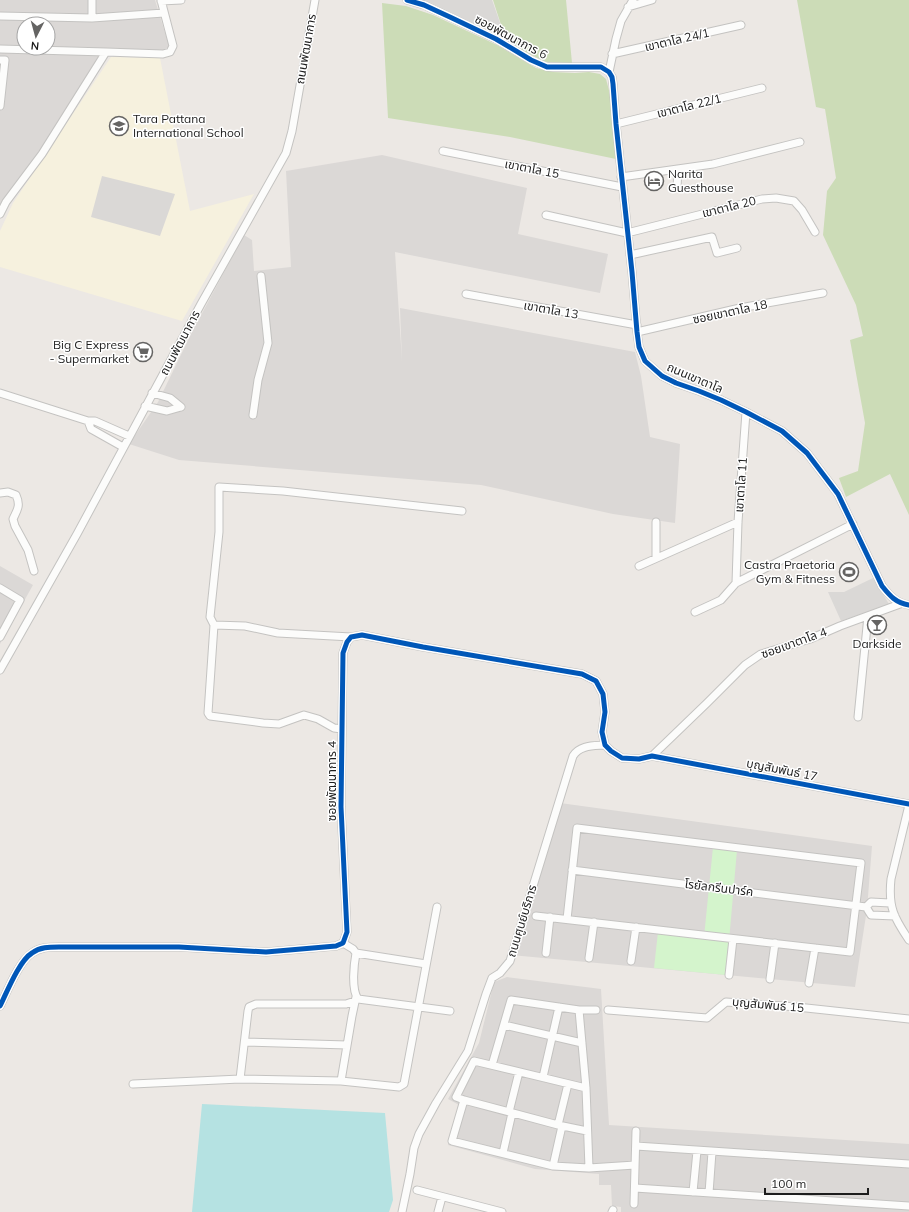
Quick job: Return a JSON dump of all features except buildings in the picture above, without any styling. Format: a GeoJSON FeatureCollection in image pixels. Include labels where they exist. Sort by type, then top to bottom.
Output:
{"type":"FeatureCollection","features":[{"type":"Feature","properties":{"kind":"street"},"geometry":{"type":"LineString","coordinates":[[92,0],[92,18]]}},
{"type":"Feature","properties":{"kind":"street"},"geometry":{"type":"LineString","coordinates":[[0,49],[163,54],[170,52],[173,46],[161,1],[181,0]]}},
{"type":"Feature","properties":{"kind":"street","name":"ถนนพัฒนาการ"},"geometry":{"type":"LineString","coordinates":[[0,670],[77,534],[145,406],[286,153],[292,131],[315,0]]}},
{"type":"Feature","properties":{"kind":"street","name":"ซอยพัฒนาการ 6"},"geometry":{"type":"LineString","coordinates":[[407,0],[424,5],[496,39],[531,60],[547,67],[601,67],[609,72]]}},
{"type":"Feature","properties":{"kind":"street"},"geometry":{"type":"LineString","coordinates":[[609,72],[612,54],[621,21],[633,0]]}},
{"type":"Feature","properties":{"kind":"street"},"geometry":{"type":"LineString","coordinates":[[628,7],[652,0]]}},
{"type":"Feature","properties":{"kind":"street"},"geometry":{"type":"LineString","coordinates":[[0,16],[92,18],[164,13]]}},
{"type":"Feature","properties":{"kind":"street","name":"เขาตาโล 24/1"},"geometry":{"type":"LineString","coordinates":[[612,54],[741,25]]}},
{"type":"Feature","properties":{"kind":"street"},"geometry":{"type":"LineString","coordinates":[[0,214],[6,202],[42,154],[106,52]]}},
{"type":"Feature","properties":{"kind":"street"},"geometry":{"type":"LineString","coordinates":[[0,60],[5,60],[0,106]]}},
{"type":"Feature","properties":{"kind":"street","name":"ถนนเขาตาโล"},"geometry":{"type":"LineString","coordinates":[[609,72],[612,77],[613,84],[639,347],[645,361],[662,376],[746,412],[782,431],[808,453],[838,494],[882,586],[889,595],[900,604]]}},
{"type":"Feature","properties":{"kind":"street","name":"เขาตาโล 22/1"},"geometry":{"type":"LineString","coordinates":[[616,124],[762,88]]}},
{"type":"Feature","properties":{"kind":"street"},"geometry":{"type":"LineString","coordinates":[[621,177],[713,164],[800,142]]}},
{"type":"Feature","properties":{"kind":"street","name":"เขาตาโล 15"},"geometry":{"type":"LineString","coordinates":[[443,151],[622,187]]}},
{"type":"Feature","properties":{"kind":"street"},"geometry":{"type":"LineString","coordinates":[[678,169],[678,188]]}},
{"type":"Feature","properties":{"kind":"street","name":"เขาตาโล 20"},"geometry":{"type":"LineString","coordinates":[[627,233],[762,199],[776,198],[794,201],[802,210],[815,232]]}},
{"type":"Feature","properties":{"kind":"street"},"geometry":{"type":"LineString","coordinates":[[546,215],[627,233]]}},
{"type":"Feature","properties":{"kind":"street"},"geometry":{"type":"LineString","coordinates":[[630,256],[712,236],[717,253],[738,248]]}},
{"type":"Feature","properties":{"kind":"street"},"geometry":{"type":"LineString","coordinates":[[253,415],[258,380],[268,343],[261,276]]}},
{"type":"Feature","properties":{"kind":"street","name":"ซอยเขาตาโล 18"},"geometry":{"type":"LineString","coordinates":[[637,329],[823,293]]}},
{"type":"Feature","properties":{"kind":"street","name":"เขาตาโล 13"},"geometry":{"type":"LineString","coordinates":[[466,294],[637,329]]}},
{"type":"Feature","properties":{"kind":"street"},"geometry":{"type":"LineString","coordinates":[[0,393],[88,421],[95,421],[129,436]]}},
{"type":"Feature","properties":{"kind":"street"},"geometry":{"type":"LineString","coordinates":[[145,406],[167,411],[181,408],[170,398],[152,394]]}},
{"type":"Feature","properties":{"kind":"street","name":"เขาตาโล 11"},"geometry":{"type":"LineString","coordinates":[[639,566],[738,522],[746,412]]}},
{"type":"Feature","properties":{"kind":"street"},"geometry":{"type":"LineString","coordinates":[[88,421],[91,429],[123,447]]}},
{"type":"Feature","properties":{"kind":"street"},"geometry":{"type":"LineString","coordinates":[[342,729],[334,728],[318,719],[304,715],[279,724],[210,716],[208,712],[214,625],[210,617],[219,532],[219,487],[283,491],[462,511]]}},
{"type":"Feature","properties":{"kind":"street"},"geometry":{"type":"LineString","coordinates":[[0,494],[8,492],[16,495],[19,501],[17,512],[13,519],[15,526],[28,550],[34,570]]}},
{"type":"Feature","properties":{"kind":"street"},"geometry":{"type":"LineString","coordinates":[[656,522],[656,558]]}},
{"type":"Feature","properties":{"kind":"street"},"geometry":{"type":"LineString","coordinates":[[736,583],[738,522]]}},
{"type":"Feature","properties":{"kind":"street"},"geometry":{"type":"LineString","coordinates":[[695,612],[721,600],[736,583],[853,524]]}},
{"type":"Feature","properties":{"kind":"street"},"geometry":{"type":"LineString","coordinates":[[0,588],[20,600],[0,636]]}},
{"type":"Feature","properties":{"kind":"street"},"geometry":{"type":"LineString","coordinates":[[900,604],[909,605]]}},
{"type":"Feature","properties":{"kind":"street","name":"ซอยเขาตาโล 4"},"geometry":{"type":"LineString","coordinates":[[652,756],[745,665],[761,654],[810,639],[840,626],[900,604]]}},
{"type":"Feature","properties":{"kind":"street"},"geometry":{"type":"LineString","coordinates":[[858,717],[868,616]]}},
{"type":"Feature","properties":{"kind":"street"},"geometry":{"type":"LineString","coordinates":[[214,625],[245,626],[278,633],[351,637],[362,635],[582,674],[596,681],[603,694],[605,712],[602,732],[605,745],[611,752],[622,758],[639,759],[652,756]]}},
{"type":"Feature","properties":{"kind":"street","name":"ซอยพัฒนาการ 4"},"geometry":{"type":"LineString","coordinates":[[344,943],[347,932],[342,807],[343,653],[347,642],[351,637]]}},
{"type":"Feature","properties":{"kind":"street","name":"ถนนศูนย์บริการ"},"geometry":{"type":"LineString","coordinates":[[402,1212],[414,1148],[419,1134],[468,1051],[492,978],[500,973],[510,961],[573,756],[576,751],[580,749],[591,746],[605,745]]}},
{"type":"Feature","properties":{"kind":"street","name":"บุญสัมพันธ์ 17"},"geometry":{"type":"LineString","coordinates":[[652,756],[909,805]]}},
{"type":"Feature","properties":{"kind":"street"},"geometry":{"type":"LineString","coordinates":[[909,805],[891,879],[890,891],[890,903],[895,916],[909,940]]}},
{"type":"Feature","properties":{"kind":"street"},"geometry":{"type":"LineString","coordinates":[[536,916],[850,952],[862,863],[577,828],[567,919]]}},
{"type":"Feature","properties":{"kind":"street","name":"โรยัลกรีนปาร์ค"},"geometry":{"type":"LineString","coordinates":[[572,870],[866,907]]}},
{"type":"Feature","properties":{"kind":"street","name":"โรยัลกรีนปาร์ค"},"geometry":{"type":"LineString","coordinates":[[866,907],[871,902],[890,903]]}},
{"type":"Feature","properties":{"kind":"street"},"geometry":{"type":"LineString","coordinates":[[133,1084],[240,1079],[341,1081],[399,1087],[404,1084],[437,907]]}},
{"type":"Feature","properties":{"kind":"street","name":"โรยัลกรีนปาร์ค"},"geometry":{"type":"LineString","coordinates":[[866,907],[871,915],[895,916]]}},
{"type":"Feature","properties":{"kind":"street"},"geometry":{"type":"LineString","coordinates":[[546,954],[550,917]]}},
{"type":"Feature","properties":{"kind":"street"},"geometry":{"type":"LineString","coordinates":[[589,958],[594,922]]}},
{"type":"Feature","properties":{"kind":"street"},"geometry":{"type":"LineString","coordinates":[[631,961],[636,927]]}},
{"type":"Feature","properties":{"kind":"street"},"geometry":{"type":"LineString","coordinates":[[728,975],[733,939]]}},
{"type":"Feature","properties":{"kind":"street"},"geometry":{"type":"LineString","coordinates":[[0,1006],[24,959],[32,952],[43,948],[179,947],[266,952],[336,946],[344,943],[356,952],[426,964]]}},
{"type":"Feature","properties":{"kind":"street"},"geometry":{"type":"LineString","coordinates":[[770,979],[775,943]]}},
{"type":"Feature","properties":{"kind":"street"},"geometry":{"type":"LineString","coordinates":[[810,982],[815,948]]}},
{"type":"Feature","properties":{"kind":"street"},"geometry":{"type":"LineString","coordinates":[[341,1081],[356,999],[354,984],[356,952]]}},
{"type":"Feature","properties":{"kind":"street"},"geometry":{"type":"LineString","coordinates":[[240,1079],[248,1011],[249,1007],[252,1005],[346,1004],[356,999],[450,1011]]}},
{"type":"Feature","properties":{"kind":"street"},"geometry":{"type":"LineString","coordinates":[[492,1065],[511,1000],[579,1010],[596,1010]]}},
{"type":"Feature","properties":{"kind":"street","name":"บุญสัมพันธ์ 15"},"geometry":{"type":"LineString","coordinates":[[608,1010],[707,1018],[726,1002],[797,1007],[909,1019]]}},
{"type":"Feature","properties":{"kind":"street"},"geometry":{"type":"LineString","coordinates":[[542,1077],[560,1007]]}},
{"type":"Feature","properties":{"kind":"street"},"geometry":{"type":"LineString","coordinates":[[579,1010],[586,1088],[589,1168]]}},
{"type":"Feature","properties":{"kind":"street"},"geometry":{"type":"LineString","coordinates":[[504,1025],[582,1043]]}},
{"type":"Feature","properties":{"kind":"street"},"geometry":{"type":"LineString","coordinates":[[245,1042],[347,1046]]}},
{"type":"Feature","properties":{"kind":"street"},"geometry":{"type":"LineString","coordinates":[[586,1088],[474,1060],[456,1097],[587,1131]]}},
{"type":"Feature","properties":{"kind":"street"},"geometry":{"type":"LineString","coordinates":[[503,1153],[519,1072]]}},
{"type":"Feature","properties":{"kind":"street"},"geometry":{"type":"LineString","coordinates":[[553,1166],[568,1084]]}},
{"type":"Feature","properties":{"kind":"street"},"geometry":{"type":"LineString","coordinates":[[464,1100],[452,1141],[553,1166],[589,1168],[635,1166]]}},
{"type":"Feature","properties":{"kind":"street"},"geometry":{"type":"LineString","coordinates":[[634,1204],[636,1131]]}},
{"type":"Feature","properties":{"kind":"street"},"geometry":{"type":"LineString","coordinates":[[636,1146],[909,1164]]}},
{"type":"Feature","properties":{"kind":"street"},"geometry":{"type":"LineString","coordinates":[[694,1192],[697,1151]]}},
{"type":"Feature","properties":{"kind":"street"},"geometry":{"type":"LineString","coordinates":[[709,1193],[712,1152]]}},
{"type":"Feature","properties":{"kind":"street"},"geometry":{"type":"LineString","coordinates":[[635,1188],[909,1206]]}},
{"type":"Feature","properties":{"kind":"street"},"geometry":{"type":"LineString","coordinates":[[417,1190],[502,1212]]}},
{"type":"Feature","properties":{"kind":"street"},"geometry":{"type":"LineString","coordinates":[[438,1212],[442,1197]]}},
{"type":"Feature","properties":{"kind":"shaded area"},"geometry":{"type":"Polygon","coordinates":[[[0,0],[155,0],[169,46],[164,51],[56,47],[56,16],[16,16],[16,47],[0,46],[0,0]]]}},
{"type":"Feature","properties":{"kind":"shaded area"},"geometry":{"type":"Polygon","coordinates":[[[421,0],[492,0],[505,37],[421,0]]]}},
{"type":"Feature","properties":{"kind":"shaded area"},"geometry":{"type":"Polygon","coordinates":[[[0,53],[16,53],[16,56],[56,56],[56,54],[99,55],[40,152],[0,206],[0,53]]]}},
{"type":"Feature","properties":{"kind":"shaded area","name":"Tara Pattana International School"},"geometry":{"type":"Polygon","coordinates":[[[111,57],[160,58],[190,211],[254,194],[182,321],[0,267],[0,231],[13,203],[111,57]]]}},
{"type":"Feature","properties":{"kind":"shaded area"},"geometry":{"type":"Polygon","coordinates":[[[382,155],[527,188],[518,234],[608,254],[600,293],[395,252],[402,361],[400,308],[635,352],[641,376],[650,437],[680,444],[675,523],[613,514],[481,485],[179,460],[129,444],[158,402],[192,332],[244,235],[252,240],[254,271],[291,267],[286,171],[382,155]]]}},
{"type":"Feature","properties":{"kind":"shaded area"},"geometry":{"type":"Polygon","coordinates":[[[102,176],[175,194],[160,236],[91,217],[102,176]]]}},
{"type":"Feature","properties":{"kind":"shaded area"},"geometry":{"type":"Polygon","coordinates":[[[0,566],[33,585],[0,644],[0,566]]]}},
{"type":"Feature","properties":{"kind":"shaded area"},"geometry":{"type":"Polygon","coordinates":[[[873,578],[889,604],[841,621],[828,592],[844,592],[873,578]]]}},
{"type":"Feature","properties":{"kind":"shaded area"},"geometry":{"type":"Polygon","coordinates":[[[560,803],[872,846],[867,909],[855,987],[511,955],[560,803]]]}},
{"type":"Feature","properties":{"kind":"shaded area"},"geometry":{"type":"Polygon","coordinates":[[[507,977],[601,989],[609,1125],[909,1144],[909,1212],[621,1212],[621,1207],[612,1206],[611,1185],[599,1185],[599,1174],[535,1169],[448,1145],[459,1105],[448,1099],[479,1043],[494,982],[507,977]]]}},
{"type":"Feature","properties":{"kind":"green space"},"geometry":{"type":"Polygon","coordinates":[[[493,0],[566,0],[572,63],[546,62],[521,50],[505,37],[493,0]]]}},
{"type":"Feature","properties":{"kind":"green space"},"geometry":{"type":"Polygon","coordinates":[[[797,0],[909,0],[909,515],[890,474],[846,497],[839,478],[858,471],[865,423],[850,340],[863,336],[856,305],[823,235],[827,191],[836,178],[825,109],[816,107],[797,0]]]}},
{"type":"Feature","properties":{"kind":"green space"},"geometry":{"type":"Polygon","coordinates":[[[382,3],[406,6],[433,15],[497,45],[536,68],[553,72],[589,72],[600,74],[606,79],[610,94],[616,159],[510,137],[388,118],[382,3]]]}},
{"type":"Feature","properties":{"kind":"green space"},"geometry":{"type":"Polygon","coordinates":[[[713,847],[737,850],[726,975],[654,968],[658,932],[704,937],[713,847]]]}},
{"type":"Feature","properties":{"kind":"water"},"geometry":{"type":"Polygon","coordinates":[[[202,1104],[385,1113],[393,1200],[389,1212],[192,1212],[202,1104]]]}},
{"type":"Feature","properties":{"kind":"cycle path"},"geometry":{"type":"LineString","coordinates":[[407,0],[424,5],[496,39],[531,60],[547,67],[601,67],[609,72],[612,77],[613,84],[637,332],[639,347],[645,361],[662,376],[676,383],[721,400],[782,431],[807,453],[838,494],[882,586],[900,603],[909,605]]}},
{"type":"Feature","properties":{"kind":"cycle path"},"geometry":{"type":"LineString","coordinates":[[0,1006],[22,963],[32,953],[45,948],[179,947],[266,952],[336,946],[343,943],[347,932],[341,807],[343,653],[347,642],[351,637],[362,635],[582,674],[596,681],[603,694],[605,712],[602,732],[605,745],[622,758],[639,759],[652,756],[909,804]]}},
{"type":"Feature","properties":{"kind":"place","name":"Tara Pattana International School"},"geometry":{"type":"Point","coordinates":[119,126]}},
{"type":"Feature","properties":{"kind":"place","name":"Narita Guesthouse"},"geometry":{"type":"Point","coordinates":[654,181]}},
{"type":"Feature","properties":{"kind":"place","name":"Big C Express - Supermarket"},"geometry":{"type":"Point","coordinates":[143,352]}},
{"type":"Feature","properties":{"kind":"place","name":"Castra Praetoria Gym & Fitness"},"geometry":{"type":"Point","coordinates":[849,572]}},
{"type":"Feature","properties":{"kind":"place","name":"Darkside"},"geometry":{"type":"Point","coordinates":[877,625]}}]}
